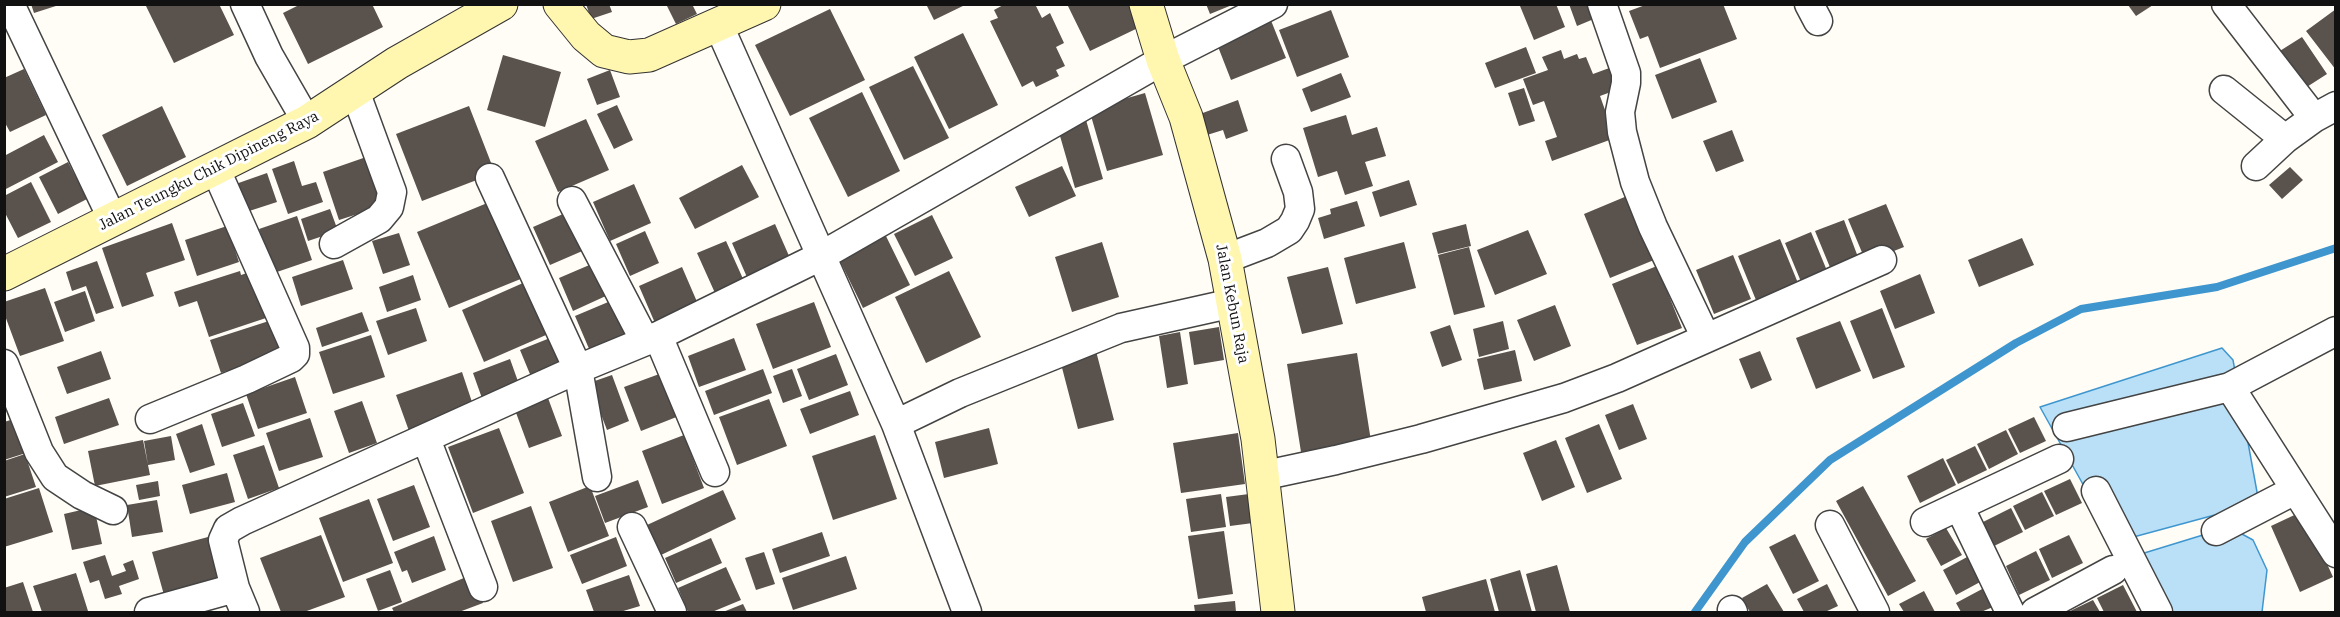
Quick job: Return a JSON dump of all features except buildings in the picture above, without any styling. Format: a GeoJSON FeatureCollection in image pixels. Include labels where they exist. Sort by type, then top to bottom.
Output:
{"type":"FeatureCollection","features":[{"type":"Feature","properties":{"kind":"street"},"geometry":{"type":"LineString","coordinates":[[10,4],[113,220]]}},
{"type":"Feature","properties":{"kind":"street"},"geometry":{"type":"LineString","coordinates":[[245,4],[269,56],[307,122]]}},
{"type":"Feature","properties":{"kind":"street","name":"Jalan Teungku Chik Dipineng Raya"},"geometry":{"type":"LineString","coordinates":[[4,274],[216,170],[307,122],[397,63],[465,14],[501,4]]}},
{"type":"Feature","properties":{"kind":"street"},"geometry":{"type":"LineString","coordinates":[[560,4],[586,36],[604,51],[629,57],[649,55],[719,26],[764,4]]}},
{"type":"Feature","properties":{"kind":"street","name":"Jalan Kebun Raja"},"geometry":{"type":"LineString","coordinates":[[1146,4],[1163,60],[1186,117],[1225,259],[1258,439],[1278,612]]}},
{"type":"Feature","properties":{"kind":"street"},"geometry":{"type":"LineString","coordinates":[[149,612],[240,600],[223,540],[228,529],[242,521],[651,338],[821,256],[1163,60],[1274,4]]}},
{"type":"Feature","properties":{"kind":"street"},"geometry":{"type":"LineString","coordinates":[[1602,4],[1626,73],[1620,112],[1622,132],[1635,182],[1653,227],[1706,338]]}},
{"type":"Feature","properties":{"kind":"street"},"geometry":{"type":"LineString","coordinates":[[2226,4],[2325,112],[2285,139],[2256,166]]}},
{"type":"Feature","properties":{"kind":"street"},"geometry":{"type":"LineString","coordinates":[[719,26],[896,424],[967,612]]}},
{"type":"Feature","properties":{"kind":"street"},"geometry":{"type":"LineString","coordinates":[[2224,90],[2285,139]]}},
{"type":"Feature","properties":{"kind":"street"},"geometry":{"type":"LineString","coordinates":[[334,244],[379,219],[389,207],[392,192],[355,91]]}},
{"type":"Feature","properties":{"kind":"street"},"geometry":{"type":"LineString","coordinates":[[1225,259],[1267,243],[1289,230],[1295,221],[1300,209],[1298,192],[1286,159]]}},
{"type":"Feature","properties":{"kind":"street"},"geometry":{"type":"LineString","coordinates":[[150,419],[247,379],[295,354],[295,348],[216,170]]}},
{"type":"Feature","properties":{"kind":"street"},"geometry":{"type":"LineString","coordinates":[[490,178],[578,369],[597,477]]}},
{"type":"Feature","properties":{"kind":"street"},"geometry":{"type":"LineString","coordinates":[[572,201],[651,338],[715,472]]}},
{"type":"Feature","properties":{"kind":"street"},"geometry":{"type":"LineString","coordinates":[[1261,476],[1411,442],[1564,398],[1617,378],[1882,260]]}},
{"type":"Feature","properties":{"kind":"street"},"geometry":{"type":"LineString","coordinates":[[896,424],[960,393],[1120,328],[1233,303]]}},
{"type":"Feature","properties":{"kind":"street"},"geometry":{"type":"LineString","coordinates":[[2067,427],[2230,387],[2336,331]]}},
{"type":"Feature","properties":{"kind":"street"},"geometry":{"type":"LineString","coordinates":[[4,364],[39,452],[55,477],[92,501],[113,510]]}},
{"type":"Feature","properties":{"kind":"street"},"geometry":{"type":"LineString","coordinates":[[2230,387],[2336,553]]}},
{"type":"Feature","properties":{"kind":"street"},"geometry":{"type":"LineString","coordinates":[[426,439],[483,587]]}},
{"type":"Feature","properties":{"kind":"street"},"geometry":{"type":"LineString","coordinates":[[1925,522],[2059,459]]}},
{"type":"Feature","properties":{"kind":"street"},"geometry":{"type":"LineString","coordinates":[[2216,531],[2295,490]]}},
{"type":"Feature","properties":{"kind":"street"},"geometry":{"type":"LineString","coordinates":[[2096,491],[2158,612]]}},
{"type":"Feature","properties":{"kind":"street"},"geometry":{"type":"LineString","coordinates":[[1959,506],[2010,612]]}},
{"type":"Feature","properties":{"kind":"street"},"geometry":{"type":"LineString","coordinates":[[1830,525],[1875,612]]}},
{"type":"Feature","properties":{"kind":"street"},"geometry":{"type":"LineString","coordinates":[[632,527],[672,612]]}},
{"type":"Feature","properties":{"kind":"street"},"geometry":{"type":"LineString","coordinates":[[2035,612],[2113,570]]}},
{"type":"Feature","properties":{"kind":"water"},"geometry":{"type":"Polygon","coordinates":[[[2222,348],[2233,360],[2259,503],[2115,542],[2040,407],[2222,348]]]}},
{"type":"Feature","properties":{"kind":"water"},"geometry":{"type":"Polygon","coordinates":[[[2229,527],[2253,540],[2267,570],[2262,612],[2145,612],[2128,558],[2229,527]]]}},
{"type":"Feature","properties":{"kind":"waterway"},"geometry":{"type":"LineString","coordinates":[[1695,612],[1745,542],[1830,460],[2016,343],[2081,309],[2217,287],[2336,248]]}}]}
